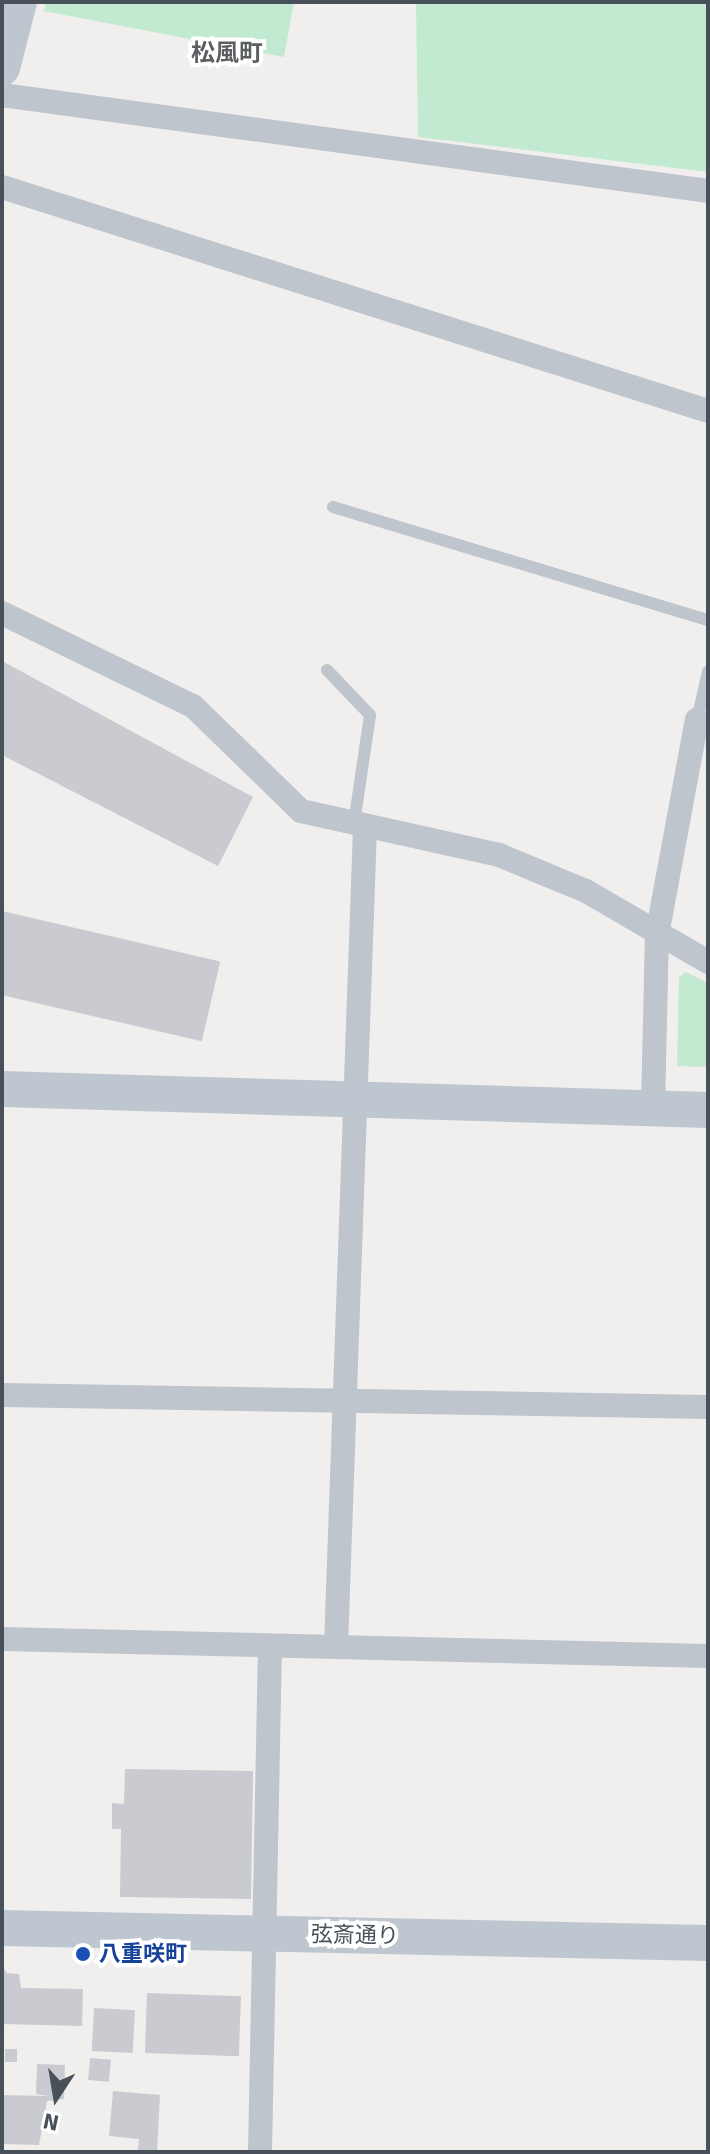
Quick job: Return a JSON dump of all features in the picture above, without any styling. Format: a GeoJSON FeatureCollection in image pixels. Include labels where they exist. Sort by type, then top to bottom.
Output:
{"type":"FeatureCollection","features":[{"type":"Feature","properties":{"kind":"street"},"geometry":{"type":"LineString","coordinates":[[2,68],[19,2]]}},
{"type":"Feature","properties":{"kind":"street"},"geometry":{"type":"LineString","coordinates":[[2,95],[708,191]]}},
{"type":"Feature","properties":{"kind":"street"},"geometry":{"type":"LineString","coordinates":[[2,187],[708,411]]}},
{"type":"Feature","properties":{"kind":"street"},"geometry":{"type":"LineString","coordinates":[[2,613],[193,706],[301,811],[499,855],[586,891],[708,962]]}},
{"type":"Feature","properties":{"kind":"street"},"geometry":{"type":"LineString","coordinates":[[653,1108],[657,935],[697,720]]}},
{"type":"Feature","properties":{"kind":"street"},"geometry":{"type":"LineString","coordinates":[[336,1646],[342,1399],[355,1098],[359,825]]}},
{"type":"Feature","properties":{"kind":"street"},"geometry":{"type":"LineString","coordinates":[[2,1089],[708,1110]]}},
{"type":"Feature","properties":{"kind":"street"},"geometry":{"type":"LineString","coordinates":[[2,1395],[708,1407]]}},
{"type":"Feature","properties":{"kind":"street"},"geometry":{"type":"LineString","coordinates":[[2,1639],[708,1656]]}},
{"type":"Feature","properties":{"kind":"street"},"geometry":{"type":"LineString","coordinates":[[260,2152],[268,1933],[270,1646]]}},
{"type":"Feature","properties":{"kind":"street","name":"弦斎通り"},"geometry":{"type":"LineString","coordinates":[[2,1928],[708,1943]]}},
{"type":"Feature","properties":{"kind":"lane"},"geometry":{"type":"LineString","coordinates":[[333,507],[708,620]]}},
{"type":"Feature","properties":{"kind":"lane"},"geometry":{"type":"LineString","coordinates":[[327,670],[370,715],[359,825]]}},
{"type":"Feature","properties":{"kind":"lane"},"geometry":{"type":"LineString","coordinates":[[697,720],[708,671]]}},
{"type":"Feature","properties":{"kind":"green space"},"geometry":{"type":"Polygon","coordinates":[[[46,2],[294,2],[284,57],[44,11],[46,2]]]}},
{"type":"Feature","properties":{"kind":"green space"},"geometry":{"type":"Polygon","coordinates":[[[416,2],[708,2],[708,172],[418,137],[416,2]]]}},
{"type":"Feature","properties":{"kind":"green space"},"geometry":{"type":"Polygon","coordinates":[[[686,972],[708,983],[708,1067],[677,1066],[679,977],[686,972]]]}},
{"type":"Feature","properties":{"kind":"building"},"geometry":{"type":"Polygon","coordinates":[[[2,661],[253,797],[218,866],[2,755],[2,661]]]}},
{"type":"Feature","properties":{"kind":"building"},"geometry":{"type":"Polygon","coordinates":[[[2,911],[220,961],[202,1041],[2,995],[2,911]]]}},
{"type":"Feature","properties":{"kind":"building"},"geometry":{"type":"Polygon","coordinates":[[[125,1769],[253,1771],[251,1899],[120,1897],[121,1829],[112,1829],[112,1803],[124,1804],[125,1769]]]}},
{"type":"Feature","properties":{"kind":"building"},"geometry":{"type":"Polygon","coordinates":[[[2,1966],[7,1973],[19,1974],[21,1988],[83,1989],[82,2026],[2,2024],[2,1966]]]}},
{"type":"Feature","properties":{"kind":"building"},"geometry":{"type":"Polygon","coordinates":[[[147,1993],[241,1996],[239,2056],[145,2053],[147,1993]]]}},
{"type":"Feature","properties":{"kind":"building"},"geometry":{"type":"Polygon","coordinates":[[[94,2008],[135,2010],[133,2053],[92,2051],[94,2008]]]}},
{"type":"Feature","properties":{"kind":"building"},"geometry":{"type":"Polygon","coordinates":[[[5,2049],[17,2049],[17,2062],[5,2062],[5,2049]]]}},
{"type":"Feature","properties":{"kind":"building"},"geometry":{"type":"Polygon","coordinates":[[[90,2058],[111,2060],[109,2082],[88,2080],[90,2058]]]}},
{"type":"Feature","properties":{"kind":"building"},"geometry":{"type":"Polygon","coordinates":[[[37,2064],[65,2065],[64,2099],[47,2101],[39,2145],[2,2144],[2,2095],[48,2096],[36,2094],[37,2064]]]}},
{"type":"Feature","properties":{"kind":"building"},"geometry":{"type":"Polygon","coordinates":[[[113,2091],[160,2095],[157,2152],[138,2150],[139,2139],[109,2136],[113,2091]]]}},
{"type":"Feature","properties":{"kind":"place","name":"八重咲町"},"geometry":{"type":"Point","coordinates":[83,1954]}},
{"type":"Feature","properties":{"kind":"district","name":"松風町"},"geometry":{"type":"Point","coordinates":[227,54]}}]}
